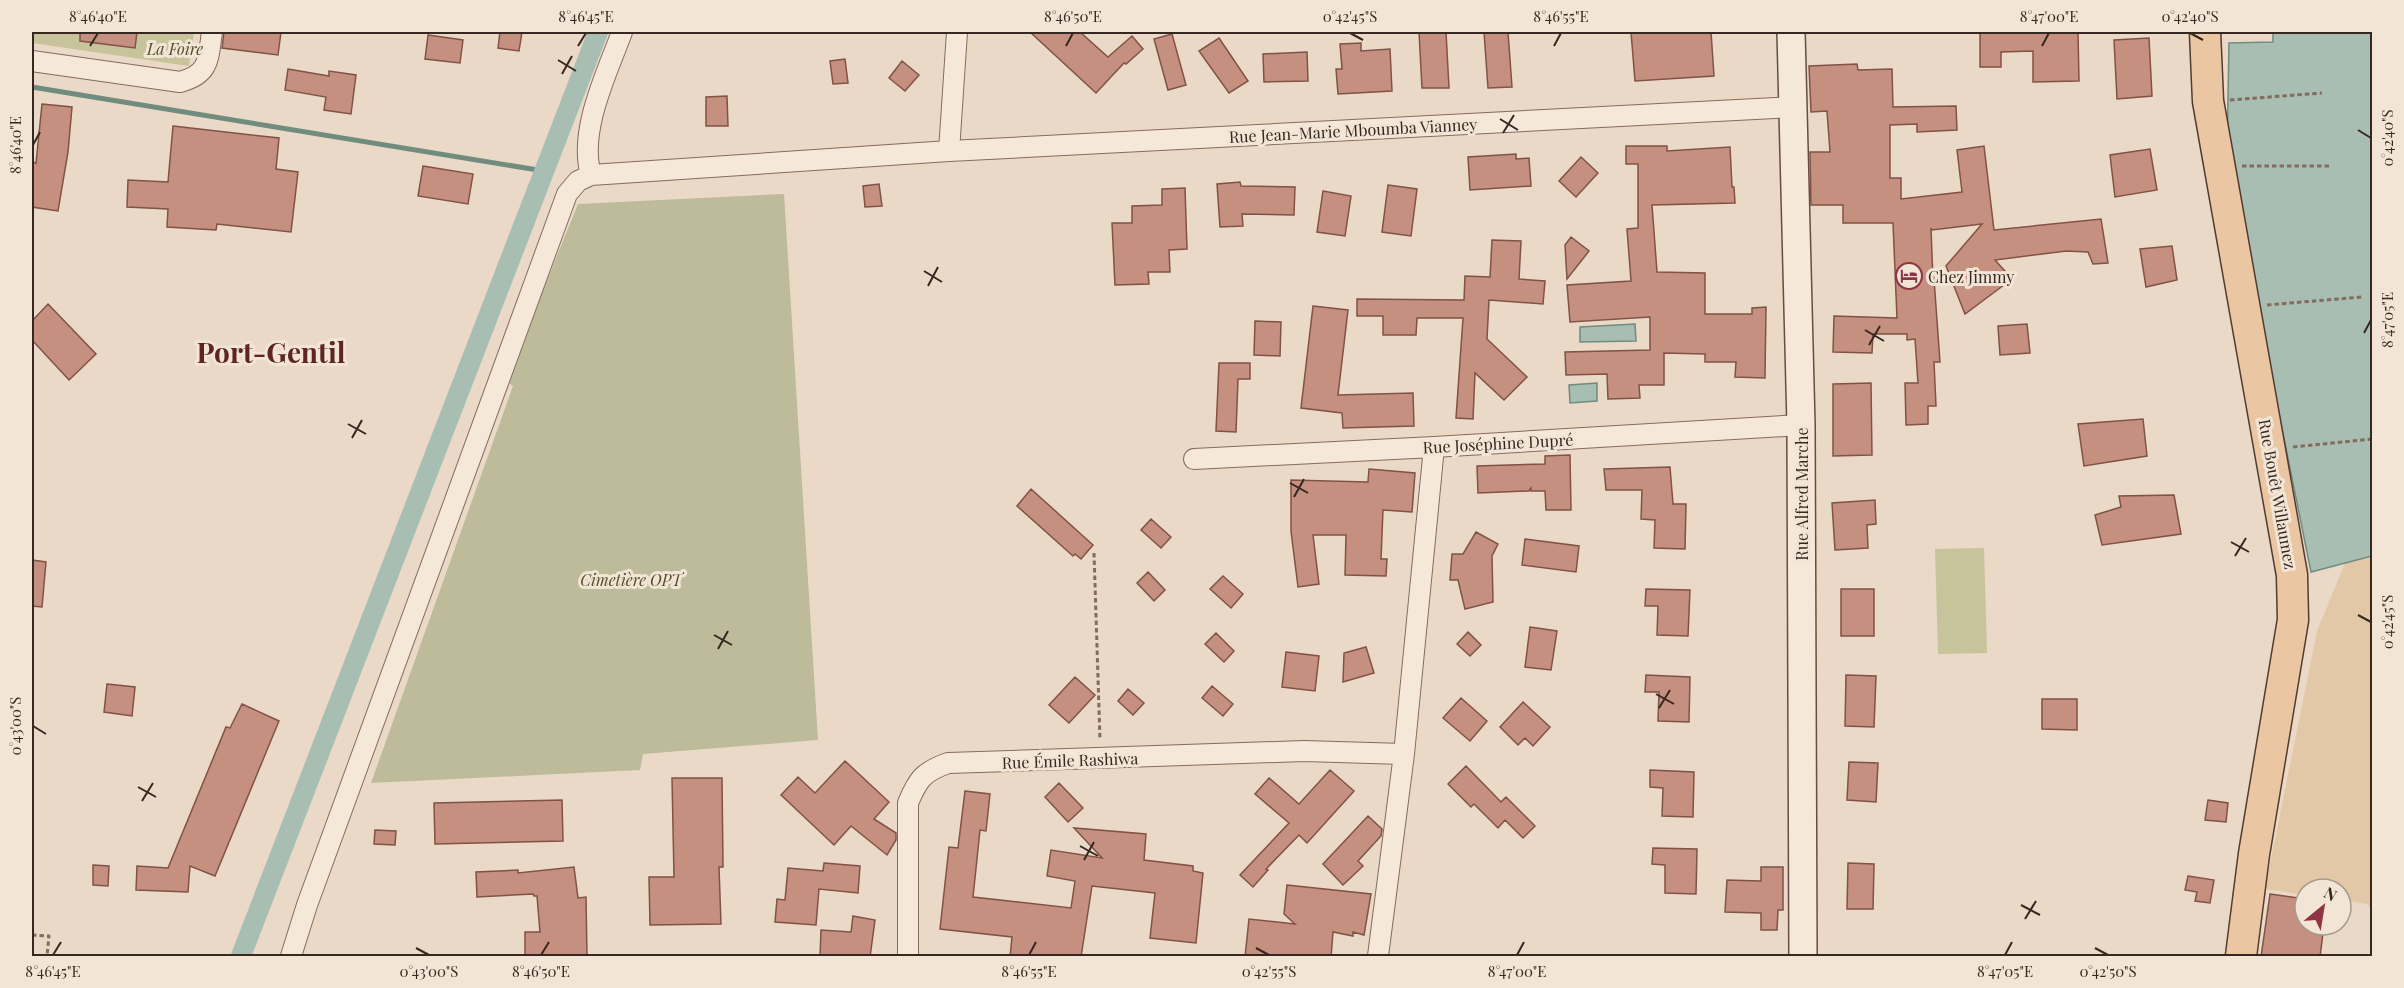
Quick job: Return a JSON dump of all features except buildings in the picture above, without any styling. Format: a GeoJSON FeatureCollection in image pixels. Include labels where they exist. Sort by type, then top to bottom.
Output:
{"type":"FeatureCollection","features":[{"type":"Feature","properties":{"kind":"main road","name":"Rue Bouêt Willaumez"},"geometry":{"type":"LineString","coordinates":[[2205,32],[2208,101],[2292,575],[2293,620],[2254,854],[2241,957]]}},
{"type":"Feature","properties":{"kind":"street"},"geometry":{"type":"LineString","coordinates":[[32,61],[180,82],[195,78],[203,70],[212,32]]}},
{"type":"Feature","properties":{"kind":"street"},"geometry":{"type":"LineString","coordinates":[[291,957],[307,905],[567,194],[578,181],[591,175],[587,161],[589,130],[622,32]]}},
{"type":"Feature","properties":{"kind":"street"},"geometry":{"type":"LineString","coordinates":[[949,151],[957,32]]}},
{"type":"Feature","properties":{"kind":"street","name":"Rue Alfred Marche"},"geometry":{"type":"LineString","coordinates":[[1791,32],[1801,425],[1803,957]]}},
{"type":"Feature","properties":{"kind":"street","name":"Rue Jean-Marie Mboumba Vianney"},"geometry":{"type":"LineString","coordinates":[[591,175],[949,151],[1793,107]]}},
{"type":"Feature","properties":{"kind":"street","name":"Rue Joséphine Dupré"},"geometry":{"type":"LineString","coordinates":[[1194,459],[1801,425]]}},
{"type":"Feature","properties":{"kind":"street"},"geometry":{"type":"LineString","coordinates":[[1378,957],[1404,754],[1434,447]]}},
{"type":"Feature","properties":{"kind":"street","name":"Rue Émile Rashiwa"},"geometry":{"type":"LineString","coordinates":[[908,957],[908,803],[915,785],[928,770],[948,763],[1304,751],[1404,754]]}},
{"type":"Feature","properties":{"kind":"path"},"geometry":{"type":"LineString","coordinates":[[2208,101],[2322,93]]}},
{"type":"Feature","properties":{"kind":"path"},"geometry":{"type":"LineString","coordinates":[[2219,166],[2330,166]]}},
{"type":"Feature","properties":{"kind":"path"},"geometry":{"type":"LineString","coordinates":[[2244,307],[2362,297]]}},
{"type":"Feature","properties":{"kind":"path"},"geometry":{"type":"LineString","coordinates":[[2270,449],[2373,439]]}},
{"type":"Feature","properties":{"kind":"path"},"geometry":{"type":"LineString","coordinates":[[1094,553],[1101,759]]}},
{"type":"Feature","properties":{"kind":"path"},"geometry":{"type":"LineString","coordinates":[[32,935],[49,936],[47,957]]}},
{"type":"Feature","properties":{"kind":"green space","name":"La Foire"},"geometry":{"type":"Polygon","coordinates":[[[32,32],[194,32],[189,66],[32,43],[32,32]]]}},
{"type":"Feature","properties":{"kind":"green space","name":"Cimetière OPT"},"geometry":{"type":"Polygon","coordinates":[[[784,194],[818,740],[643,754],[640,770],[371,783],[513,386],[506,381],[578,204],[784,194]]]}},
{"type":"Feature","properties":{"kind":"green space"},"geometry":{"type":"Polygon","coordinates":[[[1984,548],[1987,653],[1938,654],[1935,549],[1984,548]]]}},
{"type":"Feature","properties":{"kind":"sand"},"geometry":{"type":"Polygon","coordinates":[[[2372,556],[2372,911],[2367,904],[2353,902],[2353,877],[2293,877],[2293,893],[2265,889],[2317,631],[2345,563],[2372,556]]]}},
{"type":"Feature","properties":{"kind":"shaded area"},"geometry":{"type":"Polygon","coordinates":[[[2273,32],[2372,32],[2372,556],[2311,572],[2227,156],[2229,43],[2273,42],[2273,32]]]}},
{"type":"Feature","properties":{"kind":"shaded area"},"geometry":{"type":"Polygon","coordinates":[[[1635,324],[1636,341],[1580,342],[1580,327],[1635,324]]]}},
{"type":"Feature","properties":{"kind":"shaded area"},"geometry":{"type":"Polygon","coordinates":[[[1597,383],[1597,401],[1570,403],[1569,385],[1597,383]]]}},
{"type":"Feature","properties":{"kind":"waterway"},"geometry":{"type":"LineString","coordinates":[[241,956],[598,32]]}},
{"type":"Feature","properties":{"kind":"waterway"},"geometry":{"type":"LineString","coordinates":[[32,87],[544,171]]}},
{"type":"Feature","properties":{"kind":"place","name":"Chez Jimmy"},"geometry":{"type":"Point","coordinates":[1909,276]}},
{"type":"Feature","properties":{"kind":"district","name":"Port-Gentil"},"geometry":{"type":"Point","coordinates":[271,351]}}]}
